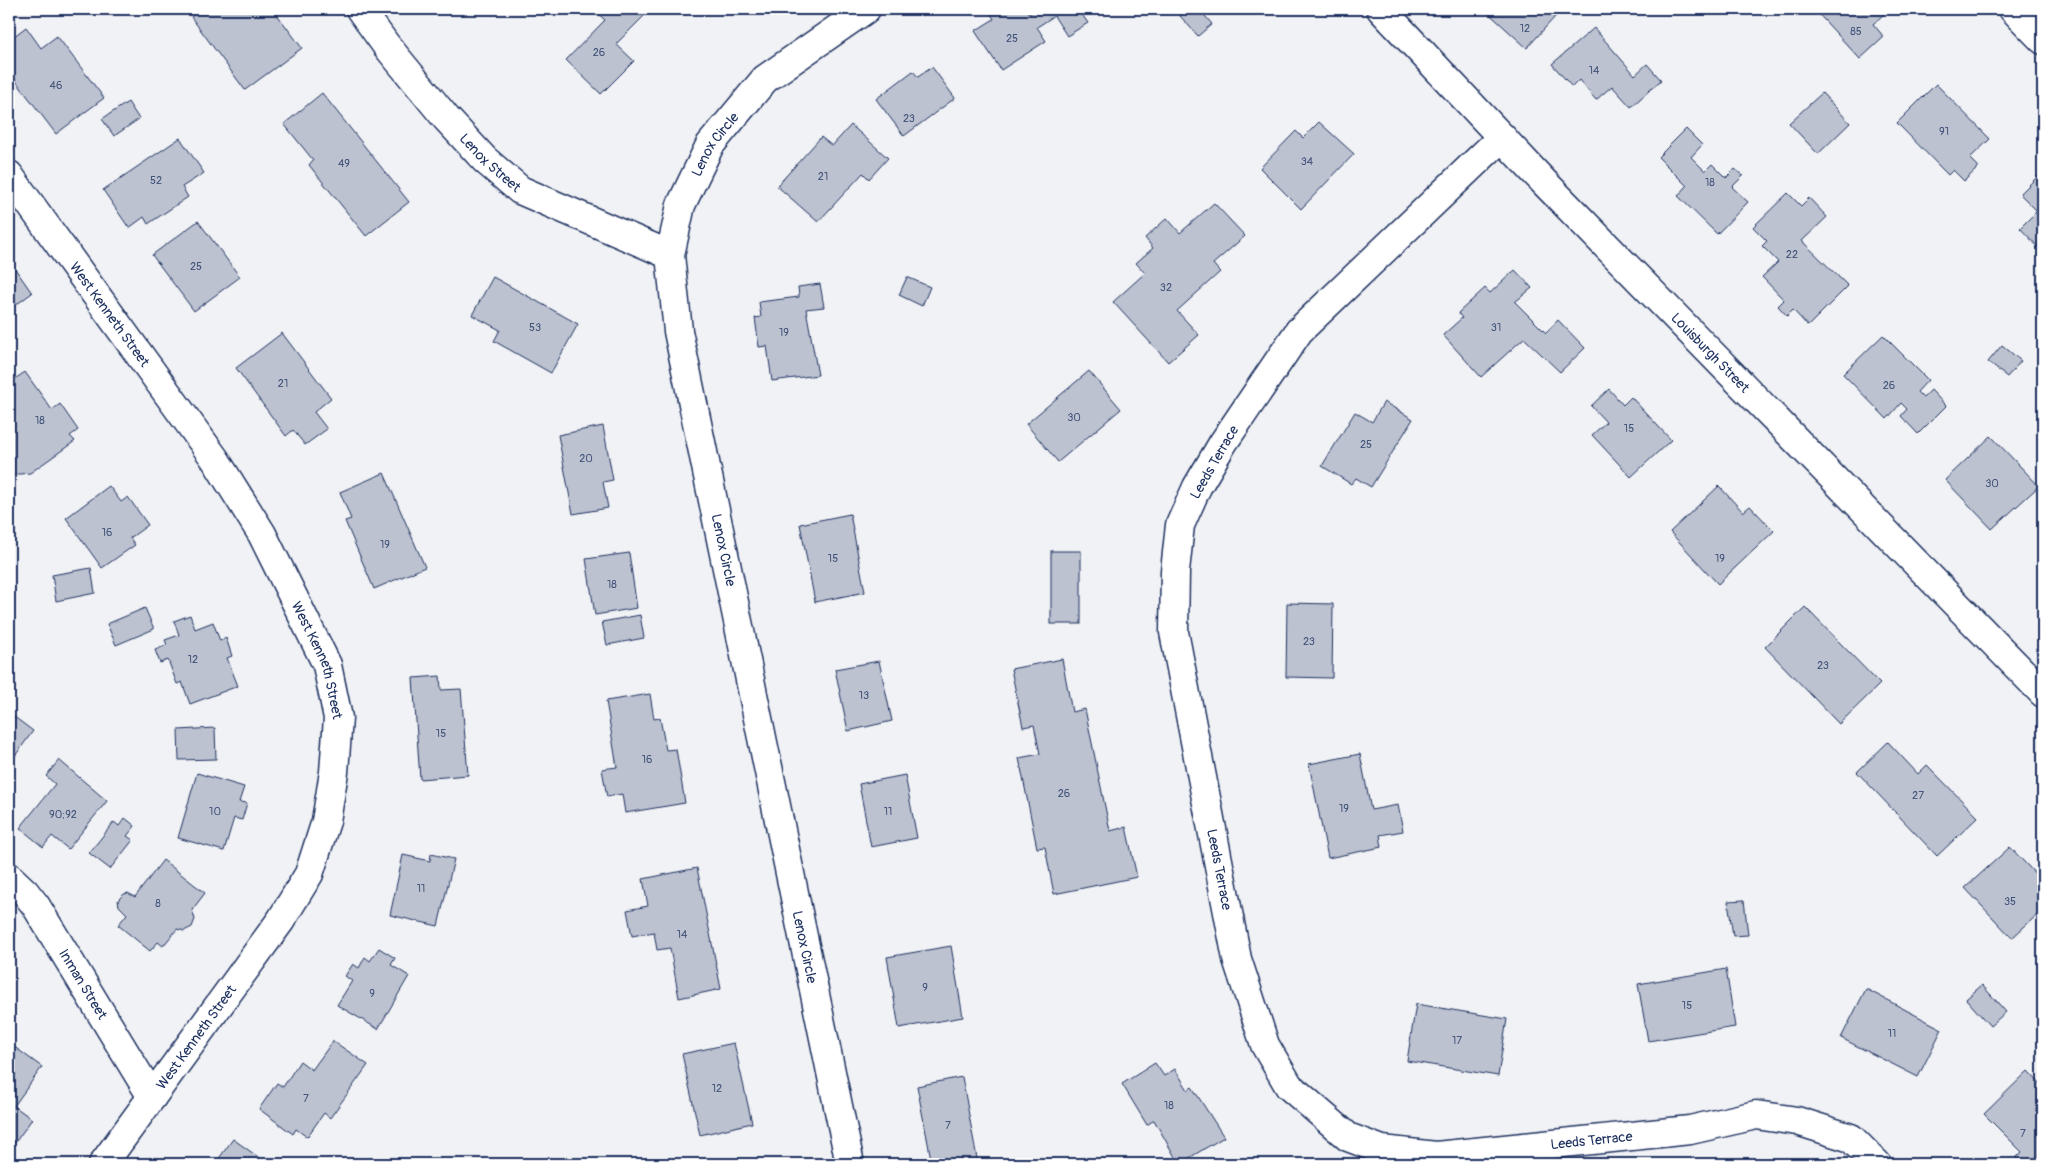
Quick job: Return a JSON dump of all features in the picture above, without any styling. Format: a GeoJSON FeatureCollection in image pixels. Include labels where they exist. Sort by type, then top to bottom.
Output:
{"type":"FeatureCollection","features":[{"type":"Feature","properties":{"kind":"street","name":"Lenox Street"},"geometry":{"type":"LineString","coordinates":[[360,9],[386,45],[446,118],[485,160],[520,190],[670,256]]}},
{"type":"Feature","properties":{"kind":"street","name":"Lenox Circle"},"geometry":{"type":"LineString","coordinates":[[850,1164],[678,331],[670,256],[681,205],[710,146],[765,79],[866,9]]}},
{"type":"Feature","properties":{"kind":"street","name":"Louisburgh Street"},"geometry":{"type":"LineString","coordinates":[[1381,9],[1502,137],[2043,692]]}},
{"type":"Feature","properties":{"kind":"street"},"geometry":{"type":"LineString","coordinates":[[2013,9],[2043,40]]}},
{"type":"Feature","properties":{"kind":"street","name":"Leeds Terrace"},"geometry":{"type":"LineString","coordinates":[[1502,137],[1299,331],[1222,443],[1197,487],[1180,525],[1174,571],[1174,632],[1237,959],[1265,1044],[1289,1086],[1348,1137],[1382,1150],[1436,1156],[1690,1130],[1756,1115],[1798,1121],[1850,1138],[1877,1164]]}},
{"type":"Feature","properties":{"kind":"street","name":"West Kenneth Street"},"geometry":{"type":"LineString","coordinates":[[9,175],[215,459],[262,534],[328,665],[338,718],[334,772],[326,820],[310,874],[281,920],[102,1164]]}},
{"type":"Feature","properties":{"kind":"street","name":"Inman Street"},"geometry":{"type":"LineString","coordinates":[[9,877],[36,906],[152,1097]]}},
{"type":"Feature","properties":{"kind":"building"},"geometry":{"type":"Polygon","coordinates":[[[202,9],[273,9],[302,48],[245,90],[191,17],[202,9]]]}},
{"type":"Feature","properties":{"kind":"building"},"geometry":{"type":"Polygon","coordinates":[[[602,9],[651,9],[616,44],[634,61],[601,94],[566,60],[605,20],[597,13],[602,9]]]}},
{"type":"Feature","properties":{"kind":"building"},"geometry":{"type":"Polygon","coordinates":[[[999,9],[1001,13],[1007,9],[1026,9],[1029,14],[1036,9],[1078,9],[1088,23],[1067,36],[1054,16],[1037,27],[1046,41],[1001,70],[975,31],[994,19],[989,11],[999,9]]]}},
{"type":"Feature","properties":{"kind":"building"},"geometry":{"type":"Polygon","coordinates":[[[1190,9],[1199,9],[1212,24],[1198,36],[1180,16],[1190,9]]]}},
{"type":"Feature","properties":{"kind":"building"},"geometry":{"type":"Polygon","coordinates":[[[1484,9],[1562,9],[1527,48],[1484,9]]]}},
{"type":"Feature","properties":{"kind":"building"},"geometry":{"type":"Polygon","coordinates":[[[1814,9],[1881,9],[1885,13],[1873,24],[1884,37],[1860,59],[1814,9]]]}},
{"type":"Feature","properties":{"kind":"building"},"geometry":{"type":"Polygon","coordinates":[[[26,27],[41,48],[57,36],[104,98],[56,134],[9,72],[9,40],[26,27]]]}},
{"type":"Feature","properties":{"kind":"building"},"geometry":{"type":"Polygon","coordinates":[[[1594,28],[1635,75],[1647,64],[1661,80],[1631,107],[1612,86],[1596,100],[1579,80],[1572,87],[1552,64],[1594,28]]]}},
{"type":"Feature","properties":{"kind":"building"},"geometry":{"type":"Polygon","coordinates":[[[932,67],[955,98],[904,136],[876,99],[913,71],[918,77],[932,67]]]}},
{"type":"Feature","properties":{"kind":"building"},"geometry":{"type":"Polygon","coordinates":[[[1936,84],[1990,139],[1970,158],[1979,167],[1964,181],[1953,170],[1948,175],[1897,123],[1936,84]]]}},
{"type":"Feature","properties":{"kind":"building"},"geometry":{"type":"Polygon","coordinates":[[[322,93],[409,202],[366,236],[309,165],[313,160],[284,124],[322,93]]]}},
{"type":"Feature","properties":{"kind":"building"},"geometry":{"type":"Polygon","coordinates":[[[1822,93],[1850,123],[1818,154],[1789,123],[1822,93]]]}},
{"type":"Feature","properties":{"kind":"building"},"geometry":{"type":"Polygon","coordinates":[[[128,102],[139,119],[114,136],[102,119],[128,102]]]}},
{"type":"Feature","properties":{"kind":"building"},"geometry":{"type":"Polygon","coordinates":[[[1319,122],[1354,154],[1301,209],[1260,168],[1296,131],[1303,138],[1319,122]]]}},
{"type":"Feature","properties":{"kind":"building"},"geometry":{"type":"Polygon","coordinates":[[[851,125],[888,158],[869,179],[863,173],[818,222],[777,186],[821,137],[832,146],[851,125]]]}},
{"type":"Feature","properties":{"kind":"building"},"geometry":{"type":"Polygon","coordinates":[[[1686,129],[1702,145],[1691,157],[1705,171],[1712,164],[1726,178],[1735,169],[1743,176],[1732,187],[1748,202],[1717,234],[1678,196],[1687,186],[1658,157],[1686,129]]]}},
{"type":"Feature","properties":{"kind":"building"},"geometry":{"type":"Polygon","coordinates":[[[180,138],[204,173],[182,187],[188,197],[148,224],[144,217],[129,228],[103,190],[180,138]]]}},
{"type":"Feature","properties":{"kind":"building"},"geometry":{"type":"Polygon","coordinates":[[[2039,175],[2043,180],[2043,252],[2020,228],[2037,211],[2020,194],[2039,175]]]}},
{"type":"Feature","properties":{"kind":"building"},"geometry":{"type":"Polygon","coordinates":[[[1788,193],[1801,206],[1809,198],[1827,217],[1802,241],[1848,286],[1808,326],[1793,310],[1787,316],[1778,306],[1784,300],[1762,277],[1778,262],[1762,246],[1767,241],[1753,227],[1788,193]]]}},
{"type":"Feature","properties":{"kind":"building"},"geometry":{"type":"Polygon","coordinates":[[[1214,203],[1245,236],[1213,264],[1220,272],[1177,311],[1199,335],[1168,362],[1113,302],[1145,273],[1136,263],[1153,248],[1145,238],[1167,218],[1180,233],[1214,203]]]}},
{"type":"Feature","properties":{"kind":"building"},"geometry":{"type":"Polygon","coordinates":[[[198,221],[240,277],[194,311],[152,255],[198,221]]]}},
{"type":"Feature","properties":{"kind":"building"},"geometry":{"type":"Polygon","coordinates":[[[9,260],[32,293],[9,310],[9,260]]]}},
{"type":"Feature","properties":{"kind":"building"},"geometry":{"type":"Polygon","coordinates":[[[1515,270],[1532,288],[1515,302],[1546,333],[1558,320],[1585,348],[1560,372],[1524,338],[1481,377],[1443,335],[1462,318],[1458,313],[1485,288],[1490,293],[1515,270]]]}},
{"type":"Feature","properties":{"kind":"building"},"geometry":{"type":"Polygon","coordinates":[[[493,277],[578,324],[551,373],[494,341],[500,330],[472,315],[493,277]]]}},
{"type":"Feature","properties":{"kind":"building"},"geometry":{"type":"Polygon","coordinates":[[[907,277],[930,287],[922,306],[899,295],[907,277]]]}},
{"type":"Feature","properties":{"kind":"building"},"geometry":{"type":"Polygon","coordinates":[[[820,284],[824,307],[806,309],[818,375],[772,381],[767,346],[759,347],[755,318],[761,317],[759,302],[799,297],[798,287],[820,284]]]}},
{"type":"Feature","properties":{"kind":"building"},"geometry":{"type":"Polygon","coordinates":[[[282,333],[331,398],[314,412],[327,429],[305,445],[293,430],[286,436],[236,368],[282,333]]]}},
{"type":"Feature","properties":{"kind":"building"},"geometry":{"type":"Polygon","coordinates":[[[1883,335],[1928,380],[1917,392],[1923,398],[1931,390],[1946,406],[1918,434],[1901,416],[1907,409],[1901,403],[1887,419],[1843,374],[1883,335]]]}},
{"type":"Feature","properties":{"kind":"building"},"geometry":{"type":"Polygon","coordinates":[[[2002,345],[2021,361],[2007,377],[1988,362],[2002,345]]]}},
{"type":"Feature","properties":{"kind":"building"},"geometry":{"type":"Polygon","coordinates":[[[1089,371],[1121,409],[1058,462],[1026,424],[1089,371]]]}},
{"type":"Feature","properties":{"kind":"building"},"geometry":{"type":"Polygon","coordinates":[[[25,372],[52,410],[60,404],[78,430],[70,436],[75,441],[30,473],[10,475],[9,448],[12,442],[9,437],[9,383],[25,372]]]}},
{"type":"Feature","properties":{"kind":"building"},"geometry":{"type":"Polygon","coordinates":[[[1609,389],[1623,405],[1631,397],[1671,440],[1631,477],[1592,435],[1606,422],[1591,406],[1609,389]]]}},
{"type":"Feature","properties":{"kind":"building"},"geometry":{"type":"Polygon","coordinates":[[[1384,402],[1413,419],[1371,487],[1356,478],[1351,484],[1322,466],[1355,412],[1372,422],[1384,402]]]}},
{"type":"Feature","properties":{"kind":"building"},"geometry":{"type":"Polygon","coordinates":[[[603,426],[613,480],[603,482],[608,508],[573,514],[558,435],[603,426]]]}},
{"type":"Feature","properties":{"kind":"building"},"geometry":{"type":"Polygon","coordinates":[[[1991,436],[2039,486],[1992,529],[1945,480],[1991,436]]]}},
{"type":"Feature","properties":{"kind":"building"},"geometry":{"type":"Polygon","coordinates":[[[384,473],[425,567],[374,589],[345,521],[351,519],[340,492],[384,473]]]}},
{"type":"Feature","properties":{"kind":"building"},"geometry":{"type":"Polygon","coordinates":[[[109,486],[121,502],[128,497],[148,525],[130,538],[135,545],[102,568],[66,518],[109,486]]]}},
{"type":"Feature","properties":{"kind":"building"},"geometry":{"type":"Polygon","coordinates":[[[1719,486],[1743,512],[1750,506],[1774,531],[1718,584],[1670,532],[1719,486]]]}},
{"type":"Feature","properties":{"kind":"building"},"geometry":{"type":"Polygon","coordinates":[[[850,514],[865,592],[815,602],[800,524],[850,514]]]}},
{"type":"Feature","properties":{"kind":"building"},"geometry":{"type":"Polygon","coordinates":[[[1051,551],[1081,551],[1081,624],[1051,624],[1051,551]]]}},
{"type":"Feature","properties":{"kind":"building"},"geometry":{"type":"Polygon","coordinates":[[[629,553],[637,608],[595,615],[586,559],[629,553]]]}},
{"type":"Feature","properties":{"kind":"building"},"geometry":{"type":"Polygon","coordinates":[[[91,568],[95,593],[56,601],[52,575],[91,568]]]}},
{"type":"Feature","properties":{"kind":"building"},"geometry":{"type":"Polygon","coordinates":[[[1287,603],[1333,604],[1332,678],[1286,677],[1287,603]]]}},
{"type":"Feature","properties":{"kind":"building"},"geometry":{"type":"Polygon","coordinates":[[[1805,607],[1880,684],[1839,724],[1765,647],[1805,607]]]}},
{"type":"Feature","properties":{"kind":"building"},"geometry":{"type":"Polygon","coordinates":[[[145,608],[154,629],[116,645],[107,624],[145,608]]]}},
{"type":"Feature","properties":{"kind":"building"},"geometry":{"type":"Polygon","coordinates":[[[190,615],[195,629],[213,622],[220,641],[226,638],[232,656],[227,658],[238,686],[190,704],[182,682],[177,684],[168,660],[160,663],[155,650],[167,645],[165,640],[179,635],[174,621],[190,615]]]}},
{"type":"Feature","properties":{"kind":"building"},"geometry":{"type":"Polygon","coordinates":[[[640,615],[644,638],[607,645],[602,622],[640,615]]]}},
{"type":"Feature","properties":{"kind":"building"},"geometry":{"type":"Polygon","coordinates":[[[1062,659],[1072,712],[1085,709],[1110,831],[1126,827],[1137,877],[1054,894],[1045,847],[1037,848],[1019,758],[1040,754],[1034,725],[1023,727],[1011,669],[1062,659]]]}},
{"type":"Feature","properties":{"kind":"building"},"geometry":{"type":"Polygon","coordinates":[[[879,661],[892,721],[848,731],[835,669],[879,661]]]}},
{"type":"Feature","properties":{"kind":"building"},"geometry":{"type":"Polygon","coordinates":[[[440,676],[441,690],[461,689],[468,775],[420,779],[413,678],[440,676]]]}},
{"type":"Feature","properties":{"kind":"building"},"geometry":{"type":"Polygon","coordinates":[[[650,694],[654,719],[660,718],[666,750],[676,749],[685,803],[625,813],[622,794],[607,797],[602,769],[617,767],[606,701],[650,694]]]}},
{"type":"Feature","properties":{"kind":"building"},"geometry":{"type":"Polygon","coordinates":[[[9,713],[33,731],[9,764],[9,713]]]}},
{"type":"Feature","properties":{"kind":"building"},"geometry":{"type":"Polygon","coordinates":[[[215,728],[216,759],[179,760],[178,730],[215,728]]]}},
{"type":"Feature","properties":{"kind":"building"},"geometry":{"type":"Polygon","coordinates":[[[1888,742],[1918,774],[1927,765],[1978,817],[1937,856],[1857,772],[1888,742]]]}},
{"type":"Feature","properties":{"kind":"building"},"geometry":{"type":"Polygon","coordinates":[[[1360,754],[1371,810],[1398,805],[1403,831],[1380,835],[1382,847],[1328,858],[1309,764],[1360,754]]]}},
{"type":"Feature","properties":{"kind":"building"},"geometry":{"type":"Polygon","coordinates":[[[59,760],[107,801],[68,849],[52,836],[43,847],[20,828],[55,784],[46,776],[59,760]]]}},
{"type":"Feature","properties":{"kind":"building"},"geometry":{"type":"Polygon","coordinates":[[[197,773],[244,787],[239,802],[247,803],[242,820],[234,818],[224,851],[178,838],[197,773]]]}},
{"type":"Feature","properties":{"kind":"building"},"geometry":{"type":"Polygon","coordinates":[[[905,775],[917,838],[871,847],[859,784],[905,775]]]}},
{"type":"Feature","properties":{"kind":"building"},"geometry":{"type":"Polygon","coordinates":[[[125,818],[135,826],[127,836],[133,840],[110,869],[89,853],[114,822],[119,826],[125,818]]]}},
{"type":"Feature","properties":{"kind":"building"},"geometry":{"type":"Polygon","coordinates":[[[2010,847],[2043,882],[2043,920],[2038,914],[2012,938],[1965,888],[2010,847]]]}},
{"type":"Feature","properties":{"kind":"building"},"geometry":{"type":"Polygon","coordinates":[[[431,854],[454,859],[438,926],[390,915],[403,855],[430,861],[431,854]]]}},
{"type":"Feature","properties":{"kind":"building"},"geometry":{"type":"Polygon","coordinates":[[[163,860],[205,893],[192,910],[195,919],[192,927],[184,931],[177,929],[163,946],[158,942],[150,951],[118,925],[127,914],[119,906],[118,900],[128,893],[135,897],[163,860]]]}},
{"type":"Feature","properties":{"kind":"building"},"geometry":{"type":"Polygon","coordinates":[[[697,868],[721,989],[679,998],[670,948],[657,950],[654,932],[632,936],[627,910],[648,906],[643,879],[697,868]]]}},
{"type":"Feature","properties":{"kind":"building"},"geometry":{"type":"Polygon","coordinates":[[[1744,900],[1748,935],[1733,936],[1728,901],[1744,900]]]}},
{"type":"Feature","properties":{"kind":"building"},"geometry":{"type":"Polygon","coordinates":[[[951,946],[963,1017],[899,1028],[887,957],[951,946]]]}},
{"type":"Feature","properties":{"kind":"building"},"geometry":{"type":"Polygon","coordinates":[[[379,948],[395,958],[391,965],[409,976],[378,1029],[337,1005],[352,981],[345,976],[353,964],[359,968],[365,957],[370,961],[379,948]]]}},
{"type":"Feature","properties":{"kind":"building"},"geometry":{"type":"Polygon","coordinates":[[[1726,969],[1735,1027],[1648,1041],[1638,984],[1726,969]]]}},
{"type":"Feature","properties":{"kind":"building"},"geometry":{"type":"Polygon","coordinates":[[[1982,985],[2006,1012],[1990,1026],[1966,999],[1982,985]]]}},
{"type":"Feature","properties":{"kind":"building"},"geometry":{"type":"Polygon","coordinates":[[[1866,989],[1942,1029],[1918,1077],[1841,1038],[1866,989]]]}},
{"type":"Feature","properties":{"kind":"building"},"geometry":{"type":"Polygon","coordinates":[[[1416,1004],[1507,1019],[1498,1076],[1407,1061],[1416,1004]]]}},
{"type":"Feature","properties":{"kind":"building"},"geometry":{"type":"Polygon","coordinates":[[[333,1041],[368,1065],[330,1118],[324,1113],[307,1137],[296,1129],[293,1134],[259,1109],[277,1083],[283,1087],[300,1061],[312,1070],[333,1041]]]}},
{"type":"Feature","properties":{"kind":"building"},"geometry":{"type":"Polygon","coordinates":[[[9,1043],[42,1067],[14,1106],[32,1119],[9,1151],[9,1043]]]}},
{"type":"Feature","properties":{"kind":"building"},"geometry":{"type":"Polygon","coordinates":[[[734,1043],[752,1123],[700,1135],[682,1054],[734,1043]]]}},
{"type":"Feature","properties":{"kind":"building"},"geometry":{"type":"Polygon","coordinates":[[[1155,1063],[1164,1076],[1175,1069],[1188,1090],[1192,1087],[1224,1137],[1179,1164],[1154,1120],[1147,1125],[1122,1084],[1155,1063]]]}},
{"type":"Feature","properties":{"kind":"building"},"geometry":{"type":"Polygon","coordinates":[[[2028,1071],[2043,1087],[2043,1164],[2023,1164],[2016,1158],[2022,1152],[1984,1114],[2028,1071]]]}},
{"type":"Feature","properties":{"kind":"building"},"geometry":{"type":"Polygon","coordinates":[[[962,1077],[978,1164],[932,1164],[917,1086],[962,1077]]]}},
{"type":"Feature","properties":{"kind":"building"},"geometry":{"type":"Polygon","coordinates":[[[233,1139],[268,1164],[215,1164],[233,1139]]]}}]}
